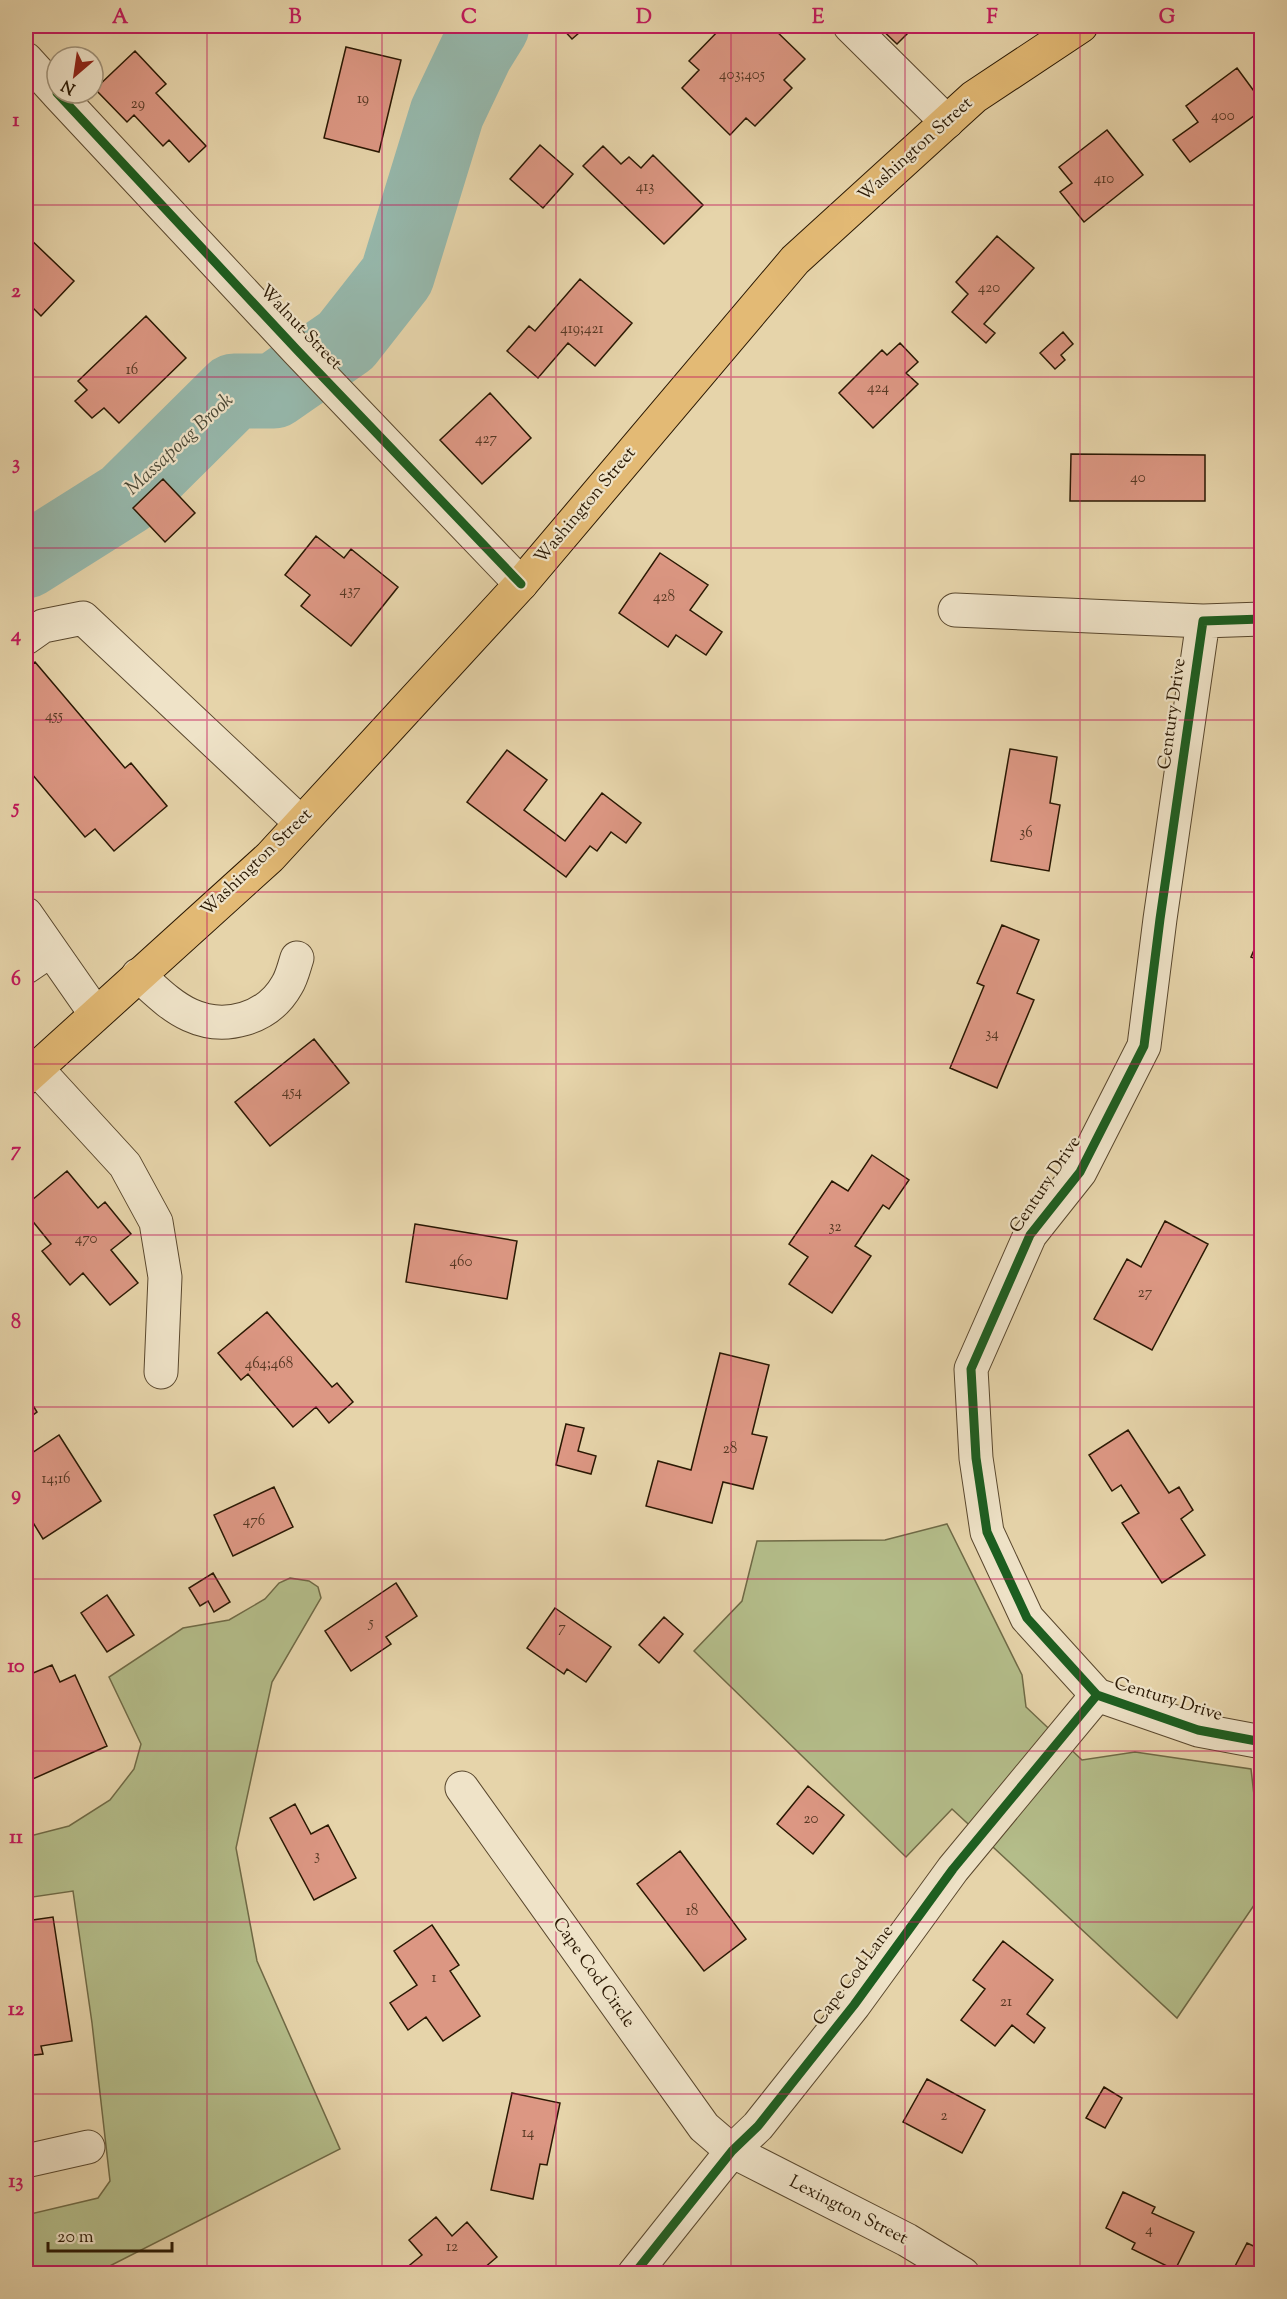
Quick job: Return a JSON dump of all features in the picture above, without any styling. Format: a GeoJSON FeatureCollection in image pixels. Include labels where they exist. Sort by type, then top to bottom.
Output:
{"type":"FeatureCollection","features":[{"type":"Feature","properties":{"kind":"main road","name":"Washington Street"},"geometry":{"type":"LineString","coordinates":[[31,1073],[270,857],[521,584],[795,260],[974,98],[1081,26]]}},
{"type":"Feature","properties":{"kind":"street"},"geometry":{"type":"LineString","coordinates":[[850,26],[947,122]]}},
{"type":"Feature","properties":{"kind":"street","name":"Walnut Street"},"geometry":{"type":"LineString","coordinates":[[26,59],[45,80]]}},
{"type":"Feature","properties":{"kind":"street","name":"Walnut Street"},"geometry":{"type":"LineString","coordinates":[[68,105],[298,351],[521,584]]}},
{"type":"Feature","properties":{"kind":"street"},"geometry":{"type":"LineString","coordinates":[[955,610],[1203,621],[1262,619]]}},
{"type":"Feature","properties":{"kind":"street"},"geometry":{"type":"LineString","coordinates":[[26,638],[43,626],[83,618],[301,823]]}},
{"type":"Feature","properties":{"kind":"street","name":"Century Drive"},"geometry":{"type":"LineString","coordinates":[[1203,621],[1144,1046],[1080,1172],[1030,1235],[970,1369],[976,1458],[987,1532],[1027,1618],[1097,1695],[1198,1730],[1262,1742]]}},
{"type":"Feature","properties":{"kind":"street"},"geometry":{"type":"LineString","coordinates":[[26,914],[38,958],[95,1013]]}},
{"type":"Feature","properties":{"kind":"street"},"geometry":{"type":"LineString","coordinates":[[138,975],[170,1003],[191,1016],[218,1023],[247,1020],[268,1007],[287,985],[297,958]]}},
{"type":"Feature","properties":{"kind":"street"},"geometry":{"type":"LineString","coordinates":[[31,1073],[125,1165],[156,1221],[165,1277],[161,1372]]}},
{"type":"Feature","properties":{"kind":"street","name":"Cape Cod Lane"},"geometry":{"type":"LineString","coordinates":[[634,2274],[732,2151],[765,2116],[854,2005],[953,1869],[1097,1695]]}},
{"type":"Feature","properties":{"kind":"street","name":"Cape Cod Circle"},"geometry":{"type":"LineString","coordinates":[[462,1788],[704,2127],[732,2151]]}},
{"type":"Feature","properties":{"kind":"street"},"geometry":{"type":"LineString","coordinates":[[26,2161],[87,2146]]}},
{"type":"Feature","properties":{"kind":"street","name":"Lexington Street"},"geometry":{"type":"LineString","coordinates":[[732,2151],[907,2240],[963,2274]]}},
{"type":"Feature","properties":{"kind":"green space"},"geometry":{"type":"Polygon","coordinates":[[[947,1524],[1022,1675],[1026,1707],[1082,1760],[1135,1752],[1251,1769],[1261,1856],[1261,1895],[1177,2018],[952,1809],[906,1857],[694,1651],[742,1601],[757,1541],[885,1540],[947,1524]]]}},
{"type":"Feature","properties":{"kind":"green space"},"geometry":{"type":"Polygon","coordinates":[[[290,1578],[309,1581],[318,1587],[321,1598],[272,1682],[236,1848],[257,1961],[340,2149],[96,2273],[26,2273],[26,2215],[98,2198],[110,2181],[92,2023],[73,1891],[26,1898],[26,1837],[69,1826],[110,1800],[134,1769],[141,1744],[109,1677],[183,1628],[229,1620],[265,1599],[279,1583],[290,1578]]]}},
{"type":"Feature","properties":{"kind":"building"},"geometry":{"type":"Polygon","coordinates":[[[560,26],[587,26],[572,39],[560,26]]]}},
{"type":"Feature","properties":{"kind":"building"},"geometry":{"type":"Polygon","coordinates":[[[723,26],[730,26],[737,32],[743,26],[771,26],[805,59],[784,80],[792,88],[755,126],[746,118],[730,135],[682,88],[699,70],[689,61],[723,26]]]}},
{"type":"Feature","properties":{"kind":"building"},"geometry":{"type":"Polygon","coordinates":[[[878,26],[915,26],[897,44],[878,26]]]}},
{"type":"Feature","properties":{"kind":"building"},"geometry":{"type":"Polygon","coordinates":[[[346,47],[401,60],[379,152],[324,138],[346,47]]]}},
{"type":"Feature","properties":{"kind":"building"},"geometry":{"type":"Polygon","coordinates":[[[135,51],[166,84],[156,93],[206,146],[189,162],[169,140],[163,146],[134,115],[127,122],[105,99],[105,80],[135,51]]]}},
{"type":"Feature","properties":{"kind":"building"},"geometry":{"type":"Polygon","coordinates":[[[1237,68],[1262,102],[1262,110],[1190,162],[1173,140],[1198,122],[1186,106],[1237,68]]]}},
{"type":"Feature","properties":{"kind":"building"},"geometry":{"type":"Polygon","coordinates":[[[1107,130],[1143,175],[1084,222],[1060,192],[1072,183],[1059,167],[1107,130]]]}},
{"type":"Feature","properties":{"kind":"building"},"geometry":{"type":"Polygon","coordinates":[[[540,145],[573,174],[543,208],[510,179],[540,145]]]}},
{"type":"Feature","properties":{"kind":"building"},"geometry":{"type":"Polygon","coordinates":[[[603,146],[621,164],[629,157],[641,168],[653,155],[703,205],[664,244],[583,166],[603,146]]]}},
{"type":"Feature","properties":{"kind":"building"},"geometry":{"type":"Polygon","coordinates":[[[26,235],[74,281],[41,316],[26,301],[26,235]]]}},
{"type":"Feature","properties":{"kind":"building"},"geometry":{"type":"Polygon","coordinates":[[[997,236],[1034,268],[984,324],[995,333],[986,343],[952,312],[968,294],[956,282],[997,236]]]}},
{"type":"Feature","properties":{"kind":"building"},"geometry":{"type":"Polygon","coordinates":[[[580,279],[632,323],[595,366],[568,343],[538,378],[507,351],[529,326],[535,331],[580,279]]]}},
{"type":"Feature","properties":{"kind":"building"},"geometry":{"type":"Polygon","coordinates":[[[146,316],[186,358],[119,423],[104,408],[92,418],[75,401],[87,390],[78,381],[146,316]]]}},
{"type":"Feature","properties":{"kind":"building"},"geometry":{"type":"Polygon","coordinates":[[[1063,332],[1073,344],[1061,355],[1065,360],[1055,369],[1040,353],[1063,332]]]}},
{"type":"Feature","properties":{"kind":"building"},"geometry":{"type":"Polygon","coordinates":[[[900,343],[918,362],[906,373],[918,384],[873,428],[839,393],[882,350],[887,355],[900,343]]]}},
{"type":"Feature","properties":{"kind":"building"},"geometry":{"type":"Polygon","coordinates":[[[490,393],[531,438],[482,484],[440,440],[490,393]]]}},
{"type":"Feature","properties":{"kind":"building"},"geometry":{"type":"Polygon","coordinates":[[[1071,454],[1205,455],[1205,501],[1070,501],[1071,454]]]}},
{"type":"Feature","properties":{"kind":"building"},"geometry":{"type":"Polygon","coordinates":[[[163,479],[195,513],[165,542],[133,508],[163,479]]]}},
{"type":"Feature","properties":{"kind":"building"},"geometry":{"type":"Polygon","coordinates":[[[316,536],[344,558],[351,549],[398,587],[351,646],[301,606],[310,595],[285,575],[316,536]]]}},
{"type":"Feature","properties":{"kind":"building"},"geometry":{"type":"Polygon","coordinates":[[[660,553],[708,585],[690,610],[722,632],[706,655],[676,635],[668,647],[619,613],[660,553]]]}},
{"type":"Feature","properties":{"kind":"building"},"geometry":{"type":"Polygon","coordinates":[[[35,662],[125,768],[131,763],[167,806],[114,851],[95,829],[85,837],[26,767],[26,670],[35,662]]]}},
{"type":"Feature","properties":{"kind":"building"},"geometry":{"type":"Polygon","coordinates":[[[1010,749],[1057,757],[1050,803],[1060,805],[1049,871],[991,861],[1010,749]]]}},
{"type":"Feature","properties":{"kind":"building"},"geometry":{"type":"Polygon","coordinates":[[[507,750],[547,780],[524,810],[565,841],[602,793],[641,823],[626,843],[611,832],[597,851],[590,846],[566,877],[467,802],[507,750]]]}},
{"type":"Feature","properties":{"kind":"building"},"geometry":{"type":"Polygon","coordinates":[[[1002,925],[1039,940],[1017,993],[1034,1000],[997,1088],[950,1068],[984,986],[977,983],[1002,925]]]}},
{"type":"Feature","properties":{"kind":"building"},"geometry":{"type":"Polygon","coordinates":[[[1262,931],[1262,961],[1251,957],[1262,931]]]}},
{"type":"Feature","properties":{"kind":"building"},"geometry":{"type":"Polygon","coordinates":[[[314,1039],[349,1083],[270,1146],[235,1102],[314,1039]]]}},
{"type":"Feature","properties":{"kind":"building"},"geometry":{"type":"Polygon","coordinates":[[[872,1155],[909,1180],[889,1209],[883,1205],[855,1246],[871,1256],[832,1313],[789,1284],[808,1257],[789,1244],[832,1181],[848,1191],[872,1155]]]}},
{"type":"Feature","properties":{"kind":"building"},"geometry":{"type":"Polygon","coordinates":[[[67,1171],[98,1208],[105,1202],[131,1234],[111,1250],[138,1283],[110,1305],[83,1273],[70,1285],[42,1251],[51,1244],[26,1213],[26,1205],[67,1171]]]}},
{"type":"Feature","properties":{"kind":"building"},"geometry":{"type":"Polygon","coordinates":[[[1165,1221],[1208,1244],[1152,1350],[1094,1319],[1127,1259],[1141,1267],[1165,1221]]]}},
{"type":"Feature","properties":{"kind":"building"},"geometry":{"type":"Polygon","coordinates":[[[415,1224],[517,1241],[507,1299],[406,1282],[415,1224]]]}},
{"type":"Feature","properties":{"kind":"building"},"geometry":{"type":"Polygon","coordinates":[[[267,1312],[332,1387],[337,1383],[353,1402],[329,1423],[316,1407],[293,1427],[248,1374],[241,1380],[218,1353],[267,1312]]]}},
{"type":"Feature","properties":{"kind":"building"},"geometry":{"type":"Polygon","coordinates":[[[720,1353],[769,1365],[752,1434],[767,1437],[753,1489],[723,1482],[712,1523],[646,1506],[658,1461],[691,1470],[720,1353]]]}},
{"type":"Feature","properties":{"kind":"building"},"geometry":{"type":"Polygon","coordinates":[[[26,1394],[37,1412],[26,1420],[26,1394]]]}},
{"type":"Feature","properties":{"kind":"building"},"geometry":{"type":"Polygon","coordinates":[[[566,1424],[584,1428],[578,1451],[596,1456],[591,1474],[556,1465],[566,1424]]]}},
{"type":"Feature","properties":{"kind":"building"},"geometry":{"type":"Polygon","coordinates":[[[1128,1430],[1169,1493],[1179,1487],[1193,1510],[1181,1519],[1205,1555],[1162,1583],[1122,1523],[1139,1513],[1121,1485],[1112,1491],[1089,1455],[1128,1430]]]}},
{"type":"Feature","properties":{"kind":"building"},"geometry":{"type":"Polygon","coordinates":[[[59,1435],[101,1501],[43,1539],[26,1511],[26,1457],[59,1435]]]}},
{"type":"Feature","properties":{"kind":"building"},"geometry":{"type":"Polygon","coordinates":[[[274,1487],[293,1527],[233,1556],[214,1515],[274,1487]]]}},
{"type":"Feature","properties":{"kind":"building"},"geometry":{"type":"Polygon","coordinates":[[[213,1573],[230,1602],[214,1612],[208,1601],[200,1606],[189,1588],[213,1573]]]}},
{"type":"Feature","properties":{"kind":"building"},"geometry":{"type":"Polygon","coordinates":[[[396,1583],[417,1616],[386,1637],[391,1644],[351,1671],[325,1631],[396,1583]]]}},
{"type":"Feature","properties":{"kind":"building"},"geometry":{"type":"Polygon","coordinates":[[[107,1595],[134,1635],[107,1652],[81,1613],[107,1595]]]}},
{"type":"Feature","properties":{"kind":"building"},"geometry":{"type":"Polygon","coordinates":[[[555,1608],[611,1647],[586,1682],[567,1669],[564,1674],[527,1648],[555,1608]]]}},
{"type":"Feature","properties":{"kind":"building"},"geometry":{"type":"Polygon","coordinates":[[[664,1617],[683,1634],[659,1663],[639,1645],[664,1617]]]}},
{"type":"Feature","properties":{"kind":"building"},"geometry":{"type":"Polygon","coordinates":[[[52,1665],[60,1682],[75,1675],[107,1746],[26,1782],[26,1676],[52,1665]]]}},
{"type":"Feature","properties":{"kind":"building"},"geometry":{"type":"Polygon","coordinates":[[[808,1786],[844,1815],[813,1854],[777,1824],[808,1786]]]}},
{"type":"Feature","properties":{"kind":"building"},"geometry":{"type":"Polygon","coordinates":[[[295,1804],[311,1834],[328,1825],[356,1878],[314,1900],[270,1818],[295,1804]]]}},
{"type":"Feature","properties":{"kind":"building"},"geometry":{"type":"Polygon","coordinates":[[[680,1851],[746,1939],[704,1971],[637,1884],[680,1851]]]}},
{"type":"Feature","properties":{"kind":"building"},"geometry":{"type":"Polygon","coordinates":[[[53,1917],[72,2041],[41,2046],[43,2054],[26,2056],[26,1921],[53,1917]]]}},
{"type":"Feature","properties":{"kind":"building"},"geometry":{"type":"Polygon","coordinates":[[[432,1925],[459,1965],[450,1971],[480,2016],[443,2041],[426,2017],[408,2030],[390,2003],[417,1985],[394,1951],[432,1925]]]}},
{"type":"Feature","properties":{"kind":"building"},"geometry":{"type":"Polygon","coordinates":[[[1003,1941],[1053,1980],[1027,2014],[1045,2028],[1034,2043],[1012,2025],[995,2046],[961,2020],[985,1989],[973,1980],[1003,1941]]]}},
{"type":"Feature","properties":{"kind":"building"},"geometry":{"type":"Polygon","coordinates":[[[927,2079],[985,2110],[962,2153],[903,2122],[927,2079]]]}},
{"type":"Feature","properties":{"kind":"building"},"geometry":{"type":"Polygon","coordinates":[[[1104,2087],[1122,2098],[1105,2128],[1086,2118],[1104,2087]]]}},
{"type":"Feature","properties":{"kind":"building"},"geometry":{"type":"Polygon","coordinates":[[[512,2093],[560,2103],[547,2165],[540,2164],[533,2199],[491,2190],[512,2093]]]}},
{"type":"Feature","properties":{"kind":"building"},"geometry":{"type":"Polygon","coordinates":[[[1123,2192],[1155,2207],[1152,2213],[1194,2232],[1175,2270],[1132,2249],[1135,2243],[1106,2228],[1123,2192]]]}},
{"type":"Feature","properties":{"kind":"building"},"geometry":{"type":"Polygon","coordinates":[[[436,2217],[452,2236],[467,2222],[497,2257],[477,2274],[399,2274],[422,2255],[409,2240],[436,2217]]]}},
{"type":"Feature","properties":{"kind":"building"},"geometry":{"type":"Polygon","coordinates":[[[1247,2243],[1262,2250],[1262,2274],[1231,2274],[1247,2243]]]}},
{"type":"Feature","properties":{"kind":"waterway","name":"Massapoag Brook"},"geometry":{"type":"LineString","coordinates":[[26,561],[126,498],[234,391],[274,391],[346,341],[397,276],[447,113],[476,52],[492,26]]}},
{"type":"Feature","properties":{"kind":"cycle path"},"geometry":{"type":"LineString","coordinates":[[68,105],[298,351],[521,584]]}},
{"type":"Feature","properties":{"kind":"cycle path"},"geometry":{"type":"LineString","coordinates":[[1262,619],[1203,621],[1144,1046],[1080,1172],[1030,1235],[971,1369],[976,1458],[987,1532],[1027,1618],[1097,1695],[1198,1730],[1262,1742]]}},
{"type":"Feature","properties":{"kind":"cycle path"},"geometry":{"type":"LineString","coordinates":[[634,2274],[732,2151],[758,2126],[854,2005],[953,1869],[1097,1695]]}}]}
